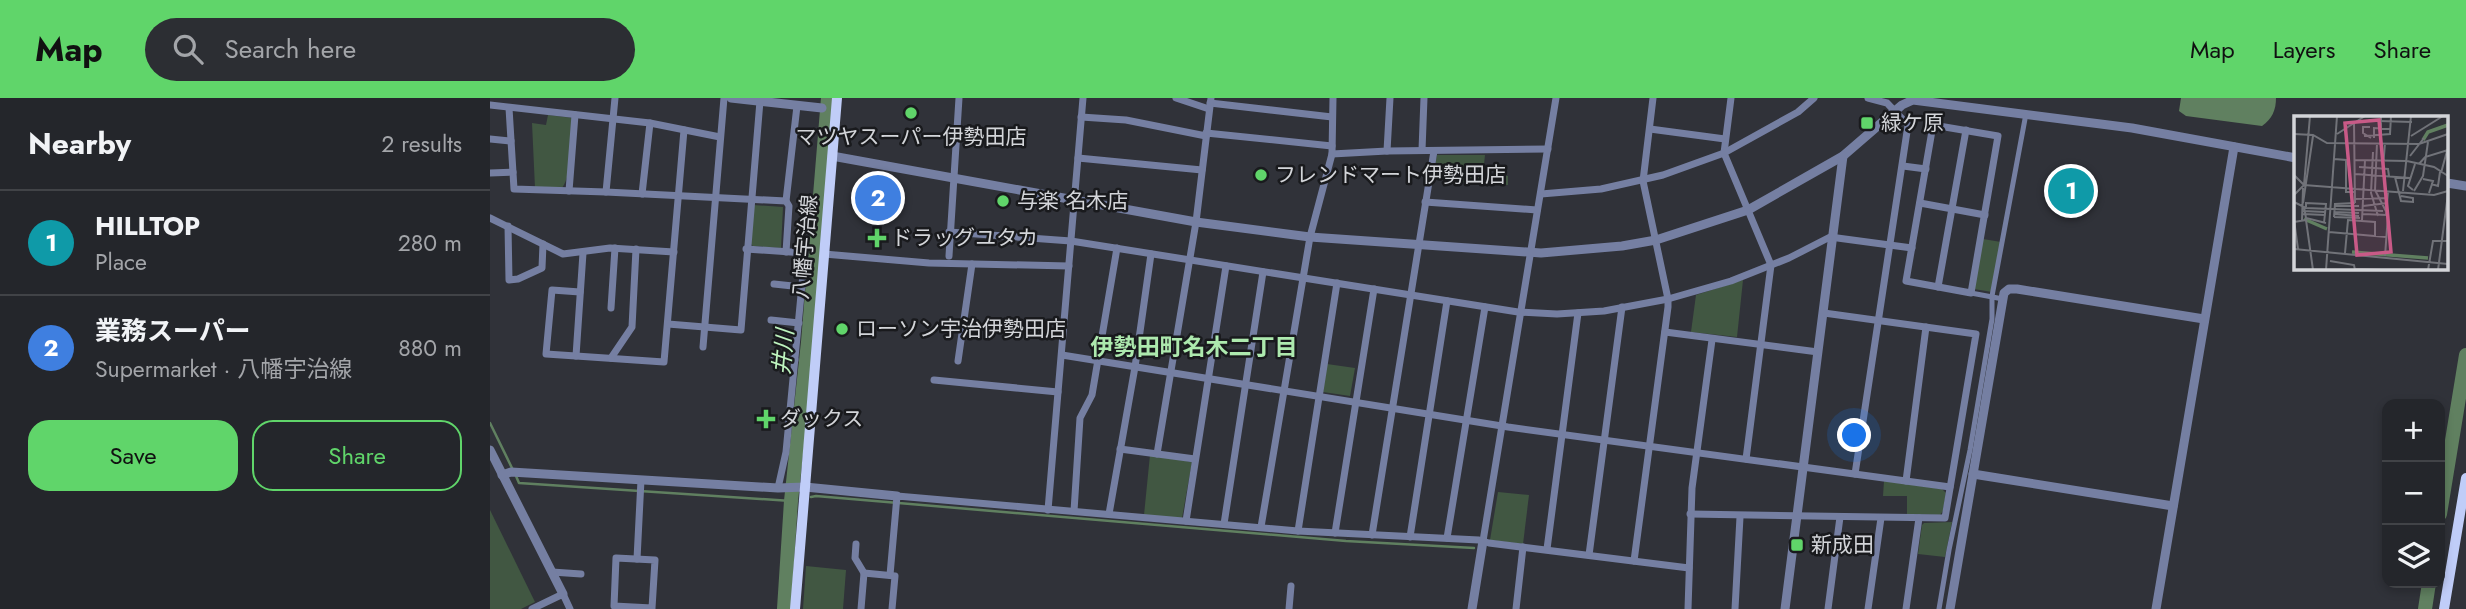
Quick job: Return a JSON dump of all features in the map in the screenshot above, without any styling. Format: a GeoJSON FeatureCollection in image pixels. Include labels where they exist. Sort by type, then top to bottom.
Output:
{"type":"FeatureCollection","features":[{"type":"Feature","properties":{"kind":"main road","name":"八幡宇治線"},"geometry":{"type":"LineString","coordinates":[[795,609],[801,488],[836,104]]}},
{"type":"Feature","properties":{"kind":"main road"},"geometry":{"type":"LineString","coordinates":[[2444,609],[2463,517],[2466,478]]}},
{"type":"Feature","properties":{"kind":"street"},"geometry":{"type":"LineString","coordinates":[[505,98],[512,141],[514,189],[786,201]]}},
{"type":"Feature","properties":{"kind":"street"},"geometry":{"type":"LineString","coordinates":[[606,192],[615,98]]}},
{"type":"Feature","properties":{"kind":"street"},"geometry":{"type":"LineString","coordinates":[[703,347],[724,98]]}},
{"type":"Feature","properties":{"kind":"street"},"geometry":{"type":"LineString","coordinates":[[731,98],[797,106],[836,104]]}},
{"type":"Feature","properties":{"kind":"street"},"geometry":{"type":"LineString","coordinates":[[949,256],[959,98]]}},
{"type":"Feature","properties":{"kind":"street"},"geometry":{"type":"LineString","coordinates":[[1048,510],[1083,98]]}},
{"type":"Feature","properties":{"kind":"street"},"geometry":{"type":"LineString","coordinates":[[1175,98],[1332,117]]}},
{"type":"Feature","properties":{"kind":"street"},"geometry":{"type":"LineString","coordinates":[[1261,527],[1310,237],[1332,150],[1333,98]]}},
{"type":"Feature","properties":{"kind":"street"},"geometry":{"type":"LineString","coordinates":[[1387,150],[1390,98]]}},
{"type":"Feature","properties":{"kind":"street"},"geometry":{"type":"LineString","coordinates":[[1422,150],[1424,98]]}},
{"type":"Feature","properties":{"kind":"street"},"geometry":{"type":"LineString","coordinates":[[1472,609],[1556,98]]}},
{"type":"Feature","properties":{"kind":"street"},"geometry":{"type":"LineString","coordinates":[[1634,561],[1668,299],[1643,181],[1653,98]]}},
{"type":"Feature","properties":{"kind":"street"},"geometry":{"type":"LineString","coordinates":[[1731,98],[1724,153],[1771,265],[1746,459]]}},
{"type":"Feature","properties":{"kind":"street"},"geometry":{"type":"LineString","coordinates":[[1541,194],[1601,189],[1643,181],[1724,153],[1798,112],[1814,98]]}},
{"type":"Feature","properties":{"kind":"street"},"geometry":{"type":"LineString","coordinates":[[1856,474],[1908,125],[1883,101],[1868,98]]}},
{"type":"Feature","properties":{"kind":"street"},"geometry":{"type":"LineString","coordinates":[[832,156],[1196,222],[1310,237],[1529,253],[1622,246],[1656,240],[1748,210],[1843,156],[1895,111],[1914,100],[2132,128],[2294,158]]}},
{"type":"Feature","properties":{"kind":"street"},"geometry":{"type":"LineString","coordinates":[[668,324],[741,330],[760,102]]}},
{"type":"Feature","properties":{"kind":"street"},"geometry":{"type":"LineString","coordinates":[[1157,454],[1196,222],[1210,103]]}},
{"type":"Feature","properties":{"kind":"street"},"geometry":{"type":"LineString","coordinates":[[490,105],[650,123],[720,137]]}},
{"type":"Feature","properties":{"kind":"street"},"geometry":{"type":"LineString","coordinates":[[786,252],[789,206],[786,201],[797,106]]}},
{"type":"Feature","properties":{"kind":"street"},"geometry":{"type":"LineString","coordinates":[[569,191],[575,115]]}},
{"type":"Feature","properties":{"kind":"street"},"geometry":{"type":"LineString","coordinates":[[1081,117],[1126,120],[1206,135],[1332,150],[1548,149]]}},
{"type":"Feature","properties":{"kind":"street"},"geometry":{"type":"LineString","coordinates":[[1939,609],[1970,450],[1992,319],[1992,296],[2025,119]]}},
{"type":"Feature","properties":{"kind":"street"},"geometry":{"type":"LineString","coordinates":[[642,194],[650,123]]}},
{"type":"Feature","properties":{"kind":"street"},"geometry":{"type":"LineString","coordinates":[[1970,293],[1998,136],[1933,125],[1906,281],[1970,293],[1992,296],[2003,299]]}},
{"type":"Feature","properties":{"kind":"street"},"geometry":{"type":"LineString","coordinates":[[1650,129],[1725,139]]}},
{"type":"Feature","properties":{"kind":"street"},"geometry":{"type":"LineString","coordinates":[[580,292],[552,290],[546,354],[664,362],[684,130]]}},
{"type":"Feature","properties":{"kind":"street"},"geometry":{"type":"LineString","coordinates":[[1938,287],[1966,130]]}},
{"type":"Feature","properties":{"kind":"street"},"geometry":{"type":"LineString","coordinates":[[490,139],[512,141]]}},
{"type":"Feature","properties":{"kind":"street"},"geometry":{"type":"LineString","coordinates":[[2156,609],[2234,147]]}},
{"type":"Feature","properties":{"kind":"street"},"geometry":{"type":"LineString","coordinates":[[1372,535],[1434,150]]}},
{"type":"Feature","properties":{"kind":"street"},"geometry":{"type":"LineString","coordinates":[[1785,609],[1843,156]]}},
{"type":"Feature","properties":{"kind":"street"},"geometry":{"type":"LineString","coordinates":[[1078,158],[1202,170]]}},
{"type":"Feature","properties":{"kind":"street"},"geometry":{"type":"LineString","coordinates":[[1903,166],[1926,169]]}},
{"type":"Feature","properties":{"kind":"street"},"geometry":{"type":"LineString","coordinates":[[490,173],[513,172]]}},
{"type":"Feature","properties":{"kind":"street"},"geometry":{"type":"LineString","coordinates":[[2448,183],[2466,186]]}},
{"type":"Feature","properties":{"kind":"street"},"geometry":{"type":"LineString","coordinates":[[1425,202],[1537,210]]}},
{"type":"Feature","properties":{"kind":"street"},"geometry":{"type":"LineString","coordinates":[[1920,203],[1984,215]]}},
{"type":"Feature","properties":{"kind":"street"},"geometry":{"type":"LineString","coordinates":[[490,218],[563,254],[615,248],[674,251]]}},
{"type":"Feature","properties":{"kind":"street"},"geometry":{"type":"LineString","coordinates":[[508,226],[509,280],[518,279],[542,268],[543,244]]}},
{"type":"Feature","properties":{"kind":"street"},"geometry":{"type":"LineString","coordinates":[[949,232],[1071,241],[1521,313],[1578,313],[1668,299],[1731,281],[1830,237],[1912,248]]}},
{"type":"Feature","properties":{"kind":"street"},"geometry":{"type":"LineString","coordinates":[[611,309],[615,248]]}},
{"type":"Feature","properties":{"kind":"street"},"geometry":{"type":"LineString","coordinates":[[1074,511],[1080,418],[1092,395],[1117,248]]}},
{"type":"Feature","properties":{"kind":"street"},"geometry":{"type":"LineString","coordinates":[[611,358],[632,327],[636,249]]}},
{"type":"Feature","properties":{"kind":"street"},"geometry":{"type":"LineString","coordinates":[[746,249],[805,254],[786,452],[780,488]]}},
{"type":"Feature","properties":{"kind":"street"},"geometry":{"type":"LineString","coordinates":[[576,356],[583,253]]}},
{"type":"Feature","properties":{"kind":"street"},"geometry":{"type":"LineString","coordinates":[[824,254],[972,264],[1069,266]]}},
{"type":"Feature","properties":{"kind":"street"},"geometry":{"type":"LineString","coordinates":[[1109,514],[1152,254]]}},
{"type":"Feature","properties":{"kind":"street"},"geometry":{"type":"LineString","coordinates":[[958,361],[972,264]]}},
{"type":"Feature","properties":{"kind":"street"},"geometry":{"type":"LineString","coordinates":[[1186,521],[1226,266]]}},
{"type":"Feature","properties":{"kind":"street"},"geometry":{"type":"LineString","coordinates":[[1224,524],[1263,272]]}},
{"type":"Feature","properties":{"kind":"street"},"geometry":{"type":"LineString","coordinates":[[1298,531],[1337,283]]}},
{"type":"Feature","properties":{"kind":"street"},"geometry":{"type":"LineString","coordinates":[[774,284],[802,287]]}},
{"type":"Feature","properties":{"kind":"street"},"geometry":{"type":"LineString","coordinates":[[1335,533],[1374,289]]}},
{"type":"Feature","properties":{"kind":"street"},"geometry":{"type":"LineString","coordinates":[[1950,609],[2004,293],[2009,289],[2017,289],[2204,319]]}},
{"type":"Feature","properties":{"kind":"street"},"geometry":{"type":"LineString","coordinates":[[1410,537],[1447,301]]}},
{"type":"Feature","properties":{"kind":"street"},"geometry":{"type":"LineString","coordinates":[[1447,538],[1485,307]]}},
{"type":"Feature","properties":{"kind":"street"},"geometry":{"type":"LineString","coordinates":[[1589,555],[1622,307]]}},
{"type":"Feature","properties":{"kind":"street"},"geometry":{"type":"LineString","coordinates":[[1547,550],[1578,313]]}},
{"type":"Feature","properties":{"kind":"street"},"geometry":{"type":"LineString","coordinates":[[1690,514],[1740,517],[1945,518],[1976,334],[1824,313]]}},
{"type":"Feature","properties":{"kind":"street"},"geometry":{"type":"LineString","coordinates":[[771,320],[799,323]]}},
{"type":"Feature","properties":{"kind":"street"},"geometry":{"type":"LineString","coordinates":[[1906,481],[1926,327]]}},
{"type":"Feature","properties":{"kind":"street"},"geometry":{"type":"LineString","coordinates":[[1665,332],[1818,352]]}},
{"type":"Feature","properties":{"kind":"street"},"geometry":{"type":"LineString","coordinates":[[1688,609],[1690,514],[1712,340]]}},
{"type":"Feature","properties":{"kind":"street"},"geometry":{"type":"LineString","coordinates":[[1062,355],[1466,421],[1950,487]]}},
{"type":"Feature","properties":{"kind":"street"},"geometry":{"type":"LineString","coordinates":[[774,358],[795,360]]}},
{"type":"Feature","properties":{"kind":"street"},"geometry":{"type":"LineString","coordinates":[[934,380],[1058,392]]}},
{"type":"Feature","properties":{"kind":"street"},"geometry":{"type":"LineString","coordinates":[[1120,449],[1195,459]]}},
{"type":"Feature","properties":{"kind":"street"},"geometry":{"type":"LineString","coordinates":[[490,450],[505,474],[570,609]]}},
{"type":"Feature","properties":{"kind":"street"},"geometry":{"type":"LineString","coordinates":[[505,474],[520,473],[641,487],[801,488],[896,499],[1074,511],[1298,531],[1447,538],[1689,568]]}},
{"type":"Feature","properties":{"kind":"street"},"geometry":{"type":"LineString","coordinates":[[1973,474],[2173,506]]}},
{"type":"Feature","properties":{"kind":"street"},"geometry":{"type":"LineString","coordinates":[[637,559],[641,487]]}},
{"type":"Feature","properties":{"kind":"street"},"geometry":{"type":"LineString","coordinates":[[890,575],[896,499]]}},
{"type":"Feature","properties":{"kind":"street"},"geometry":{"type":"LineString","coordinates":[[1735,609],[1740,517]]}},
{"type":"Feature","properties":{"kind":"street"},"geometry":{"type":"LineString","coordinates":[[1828,609],[1840,517]]}},
{"type":"Feature","properties":{"kind":"street"},"geometry":{"type":"LineString","coordinates":[[1868,609],[1881,518]]}},
{"type":"Feature","properties":{"kind":"street"},"geometry":{"type":"LineString","coordinates":[[1906,609],[1919,518]]}},
{"type":"Feature","properties":{"kind":"street"},"geometry":{"type":"LineString","coordinates":[[856,544],[855,558],[864,573],[861,609]]}},
{"type":"Feature","properties":{"kind":"street"},"geometry":{"type":"LineString","coordinates":[[1516,609],[1524,547]]}},
{"type":"Feature","properties":{"kind":"street"},"geometry":{"type":"LineString","coordinates":[[616,558],[655,560],[652,608],[614,606],[616,558]]}},
{"type":"Feature","properties":{"kind":"street"},"geometry":{"type":"LineString","coordinates":[[552,572],[581,574]]}},
{"type":"Feature","properties":{"kind":"street"},"geometry":{"type":"LineString","coordinates":[[864,573],[895,576],[892,609]]}},
{"type":"Feature","properties":{"kind":"street"},"geometry":{"type":"LineString","coordinates":[[1289,609],[1292,586]]}},
{"type":"Feature","properties":{"kind":"street"},"geometry":{"type":"LineString","coordinates":[[532,609],[563,594]]}},
{"type":"Feature","properties":{"kind":"shaded area"},"geometry":{"type":"Polygon","coordinates":[[[2181,98],[2276,98],[2273,114],[2262,126],[2186,116],[2179,111],[2181,98]]]}},
{"type":"Feature","properties":{"kind":"shaded area"},"geometry":{"type":"Polygon","coordinates":[[[548,115],[573,118],[570,164],[562,188],[535,188],[532,123],[546,125],[548,115]]]}},
{"type":"Feature","properties":{"kind":"shaded area"},"geometry":{"type":"Polygon","coordinates":[[[1437,155],[1485,155],[1483,174],[1508,176],[1508,185],[1447,181],[1448,167],[1435,166],[1437,155]]]}},
{"type":"Feature","properties":{"kind":"shaded area"},"geometry":{"type":"Polygon","coordinates":[[[753,205],[783,207],[781,248],[751,244],[753,205]]]}},
{"type":"Feature","properties":{"kind":"shaded area"},"geometry":{"type":"Polygon","coordinates":[[[1983,239],[2001,242],[1992,292],[1974,289],[1983,239]]]}},
{"type":"Feature","properties":{"kind":"shaded area"},"geometry":{"type":"Polygon","coordinates":[[[1743,280],[1737,337],[1691,332],[1696,295],[1743,280]]]}},
{"type":"Feature","properties":{"kind":"shaded area"},"geometry":{"type":"Polygon","coordinates":[[[1327,364],[1355,368],[1350,396],[1323,392],[1327,364]]]}},
{"type":"Feature","properties":{"kind":"shaded area"},"geometry":{"type":"Polygon","coordinates":[[[1150,455],[1192,462],[1182,518],[1144,515],[1150,455]]]}},
{"type":"Feature","properties":{"kind":"shaded area"},"geometry":{"type":"Polygon","coordinates":[[[1884,481],[1942,489],[1946,493],[1943,511],[1940,515],[1907,514],[1907,496],[1883,496],[1884,481]]]}},
{"type":"Feature","properties":{"kind":"shaded area"},"geometry":{"type":"Polygon","coordinates":[[[1498,492],[1529,495],[1523,544],[1490,540],[1498,492]]]}},
{"type":"Feature","properties":{"kind":"shaded area"},"geometry":{"type":"Polygon","coordinates":[[[490,510],[535,602],[521,609],[490,609],[490,510]]]}},
{"type":"Feature","properties":{"kind":"shaded area"},"geometry":{"type":"Polygon","coordinates":[[[1952,522],[1945,557],[1918,554],[1924,523],[1952,522]]]}},
{"type":"Feature","properties":{"kind":"shaded area"},"geometry":{"type":"Polygon","coordinates":[[[806,566],[846,570],[843,609],[803,609],[806,566]]]}},
{"type":"Feature","properties":{"kind":"waterway","name":"井川"},"geometry":{"type":"LineString","coordinates":[[784,609],[791,501],[808,342],[828,98]]}},
{"type":"Feature","properties":{"kind":"waterway"},"geometry":{"type":"LineString","coordinates":[[2445,483],[2466,355]]}},
{"type":"Feature","properties":{"kind":"waterway"},"geometry":{"type":"LineString","coordinates":[[490,423],[513,470]]}},
{"type":"Feature","properties":{"kind":"waterway"},"geometry":{"type":"LineString","coordinates":[[516,476],[519,483],[797,500]]}},
{"type":"Feature","properties":{"kind":"waterway"},"geometry":{"type":"LineString","coordinates":[[811,497],[1346,541],[1474,548]]}},
{"type":"Feature","properties":{"kind":"waterway"},"geometry":{"type":"LineString","coordinates":[[2425,609],[2428,588]]}},
{"type":"Feature","properties":{"kind":"place","name":"マツヤスーパー伊勢田店"},"geometry":{"type":"Point","coordinates":[911,113]}},
{"type":"Feature","properties":{"kind":"place","name":"緑ケ原"},"geometry":{"type":"Point","coordinates":[1867,123]}},
{"type":"Feature","properties":{"kind":"place","name":"フレンドマート伊勢田店"},"geometry":{"type":"Point","coordinates":[1261,175]}},
{"type":"Feature","properties":{"kind":"place","name":"HILLTOP"},"geometry":{"type":"Point","coordinates":[2071,191]}},
{"type":"Feature","properties":{"kind":"place","name":"業務スーパー"},"geometry":{"type":"Point","coordinates":[878,198]}},
{"type":"Feature","properties":{"kind":"place","name":"与楽 名木店"},"geometry":{"type":"Point","coordinates":[1003,201]}},
{"type":"Feature","properties":{"kind":"place","name":"ドラッグユタカ"},"geometry":{"type":"Point","coordinates":[877,238]}},
{"type":"Feature","properties":{"kind":"place","name":"ローソン宇治伊勢田店"},"geometry":{"type":"Point","coordinates":[842,329]}},
{"type":"Feature","properties":{"kind":"place","name":"ダックス"},"geometry":{"type":"Point","coordinates":[766,419]}},
{"type":"Feature","properties":{"kind":"place","name":"新成田"},"geometry":{"type":"Point","coordinates":[1797,545]}},
{"type":"Feature","properties":{"kind":"district","name":"伊勢田町名木二丁目"},"geometry":{"type":"Point","coordinates":[1194,347]}}]}
